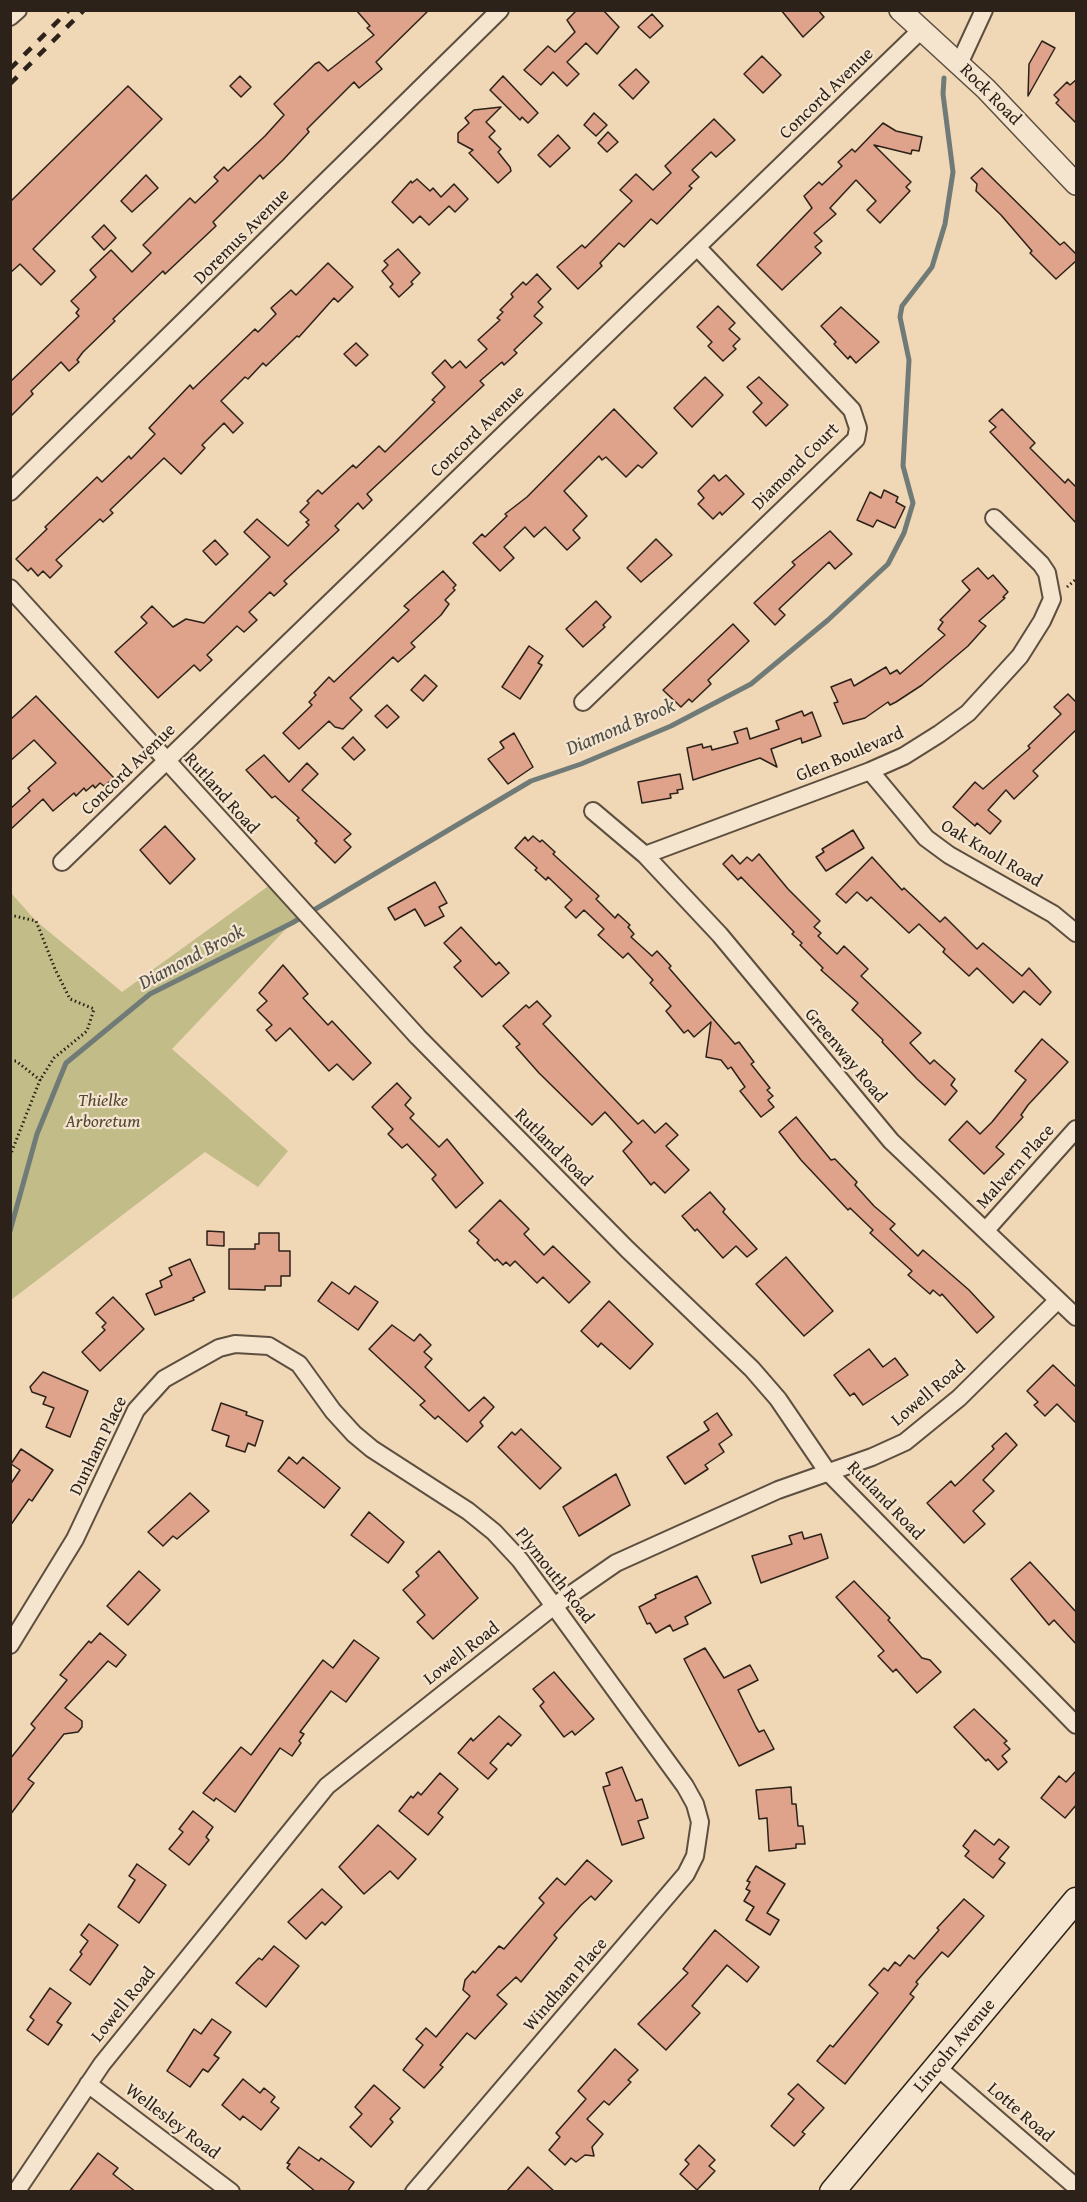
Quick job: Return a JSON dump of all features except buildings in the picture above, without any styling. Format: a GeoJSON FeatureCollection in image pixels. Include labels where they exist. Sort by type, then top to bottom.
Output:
{"type":"FeatureCollection","features":[{"type":"Feature","properties":{"kind":"main road","name":"Lincoln Avenue"},"geometry":{"type":"LineString","coordinates":[[832,2192],[1077,1900]]}},
{"type":"Feature","properties":{"kind":"street"},"geometry":{"type":"LineString","coordinates":[[10,17],[18,10]]}},
{"type":"Feature","properties":{"kind":"street","name":"Doremus Avenue"},"geometry":{"type":"LineString","coordinates":[[10,492],[500,10]]}},
{"type":"Feature","properties":{"kind":"street","name":"Rock Road"},"geometry":{"type":"LineString","coordinates":[[900,10],[986,89],[1077,184]]}},
{"type":"Feature","properties":{"kind":"street"},"geometry":{"type":"LineString","coordinates":[[959,64],[984,10]]}},
{"type":"Feature","properties":{"kind":"street","name":"Concord Avenue"},"geometry":{"type":"LineString","coordinates":[[62,862],[921,30]]}},
{"type":"Feature","properties":{"kind":"street","name":"Diamond Court"},"geometry":{"type":"LineString","coordinates":[[583,702],[856,439],[858,428],[852,410],[697,247]]}},
{"type":"Feature","properties":{"kind":"street","name":"Glen Boulevard"},"geometry":{"type":"LineString","coordinates":[[645,855],[870,771],[904,756],[968,712],[1020,656],[1049,609],[1052,599],[1047,573],[1041,564],[994,518]]}},
{"type":"Feature","properties":{"kind":"street","name":"Rutland Road"},"geometry":{"type":"LineString","coordinates":[[10,588],[418,1037],[627,1250],[752,1369],[778,1399],[827,1471],[1077,1725]]}},
{"type":"Feature","properties":{"kind":"street","name":"Oak Knoll Road"},"geometry":{"type":"LineString","coordinates":[[870,771],[926,838],[949,855],[1073,923]]}},
{"type":"Feature","properties":{"kind":"street","name":"Greenway Road"},"geometry":{"type":"LineString","coordinates":[[594,810],[645,855],[720,935],[891,1141],[1077,1317]]}},
{"type":"Feature","properties":{"kind":"street","name":"Malvern Place"},"geometry":{"type":"LineString","coordinates":[[986,1230],[1077,1129]]}},
{"type":"Feature","properties":{"kind":"street","name":"Lowell Road"},"geometry":{"type":"LineString","coordinates":[[16,2192],[88,2084],[327,1786],[554,1606],[616,1563],[778,1490],[827,1471],[872,1458],[904,1442],[959,1398],[1058,1300]]}},
{"type":"Feature","properties":{"kind":"street","name":"Dunham Place"},"geometry":{"type":"LineString","coordinates":[[10,1645],[75,1539],[136,1410],[164,1379],[219,1348],[252,1343],[285,1353],[308,1374]]}},
{"type":"Feature","properties":{"kind":"street","name":"Plymouth Road"},"geometry":{"type":"LineString","coordinates":[[308,1374],[333,1411],[372,1449],[468,1511],[494,1532],[520,1560],[685,1786]]}},
{"type":"Feature","properties":{"kind":"street","name":"Windham Place"},"geometry":{"type":"LineString","coordinates":[[414,2192],[686,1874],[695,1856],[700,1822],[695,1804],[685,1786]]}},
{"type":"Feature","properties":{"kind":"street","name":"Lotte Road"},"geometry":{"type":"LineString","coordinates":[[938,2067],[1077,2187]]}},
{"type":"Feature","properties":{"kind":"street","name":"Wellesley Road"},"geometry":{"type":"LineString","coordinates":[[88,2084],[231,2192]]}},
{"type":"Feature","properties":{"kind":"path"},"geometry":{"type":"LineString","coordinates":[[10,915],[36,921],[70,999],[94,1009],[87,1031],[54,1058],[40,1080],[10,1156]]}},
{"type":"Feature","properties":{"kind":"path"},"geometry":{"type":"LineString","coordinates":[[10,1061],[16,1061],[40,1080]]}},
{"type":"Feature","properties":{"kind":"green space","name":"Thielke Arboretum"},"geometry":{"type":"Polygon","coordinates":[[[274,882],[302,912],[172,1049],[288,1151],[258,1187],[205,1152],[11,1300],[11,893],[36,921],[122,992],[274,882]]]}},
{"type":"Feature","properties":{"kind":"waterway","name":"Diamond Brook"},"geometry":{"type":"LineString","coordinates":[[10,1231],[37,1134],[66,1063],[150,994],[292,923],[531,781],[581,764],[671,726],[751,684],[828,620],[888,564],[904,533],[913,503],[903,466],[909,360],[900,317],[902,306],[932,267],[945,224],[953,172],[943,94],[944,78]]}},
{"type":"Feature","properties":{"kind":"railway"},"geometry":{"type":"LineString","coordinates":[[10,69],[69,10]]}},
{"type":"Feature","properties":{"kind":"railway"},"geometry":{"type":"LineString","coordinates":[[10,84],[84,10]]}}]}
